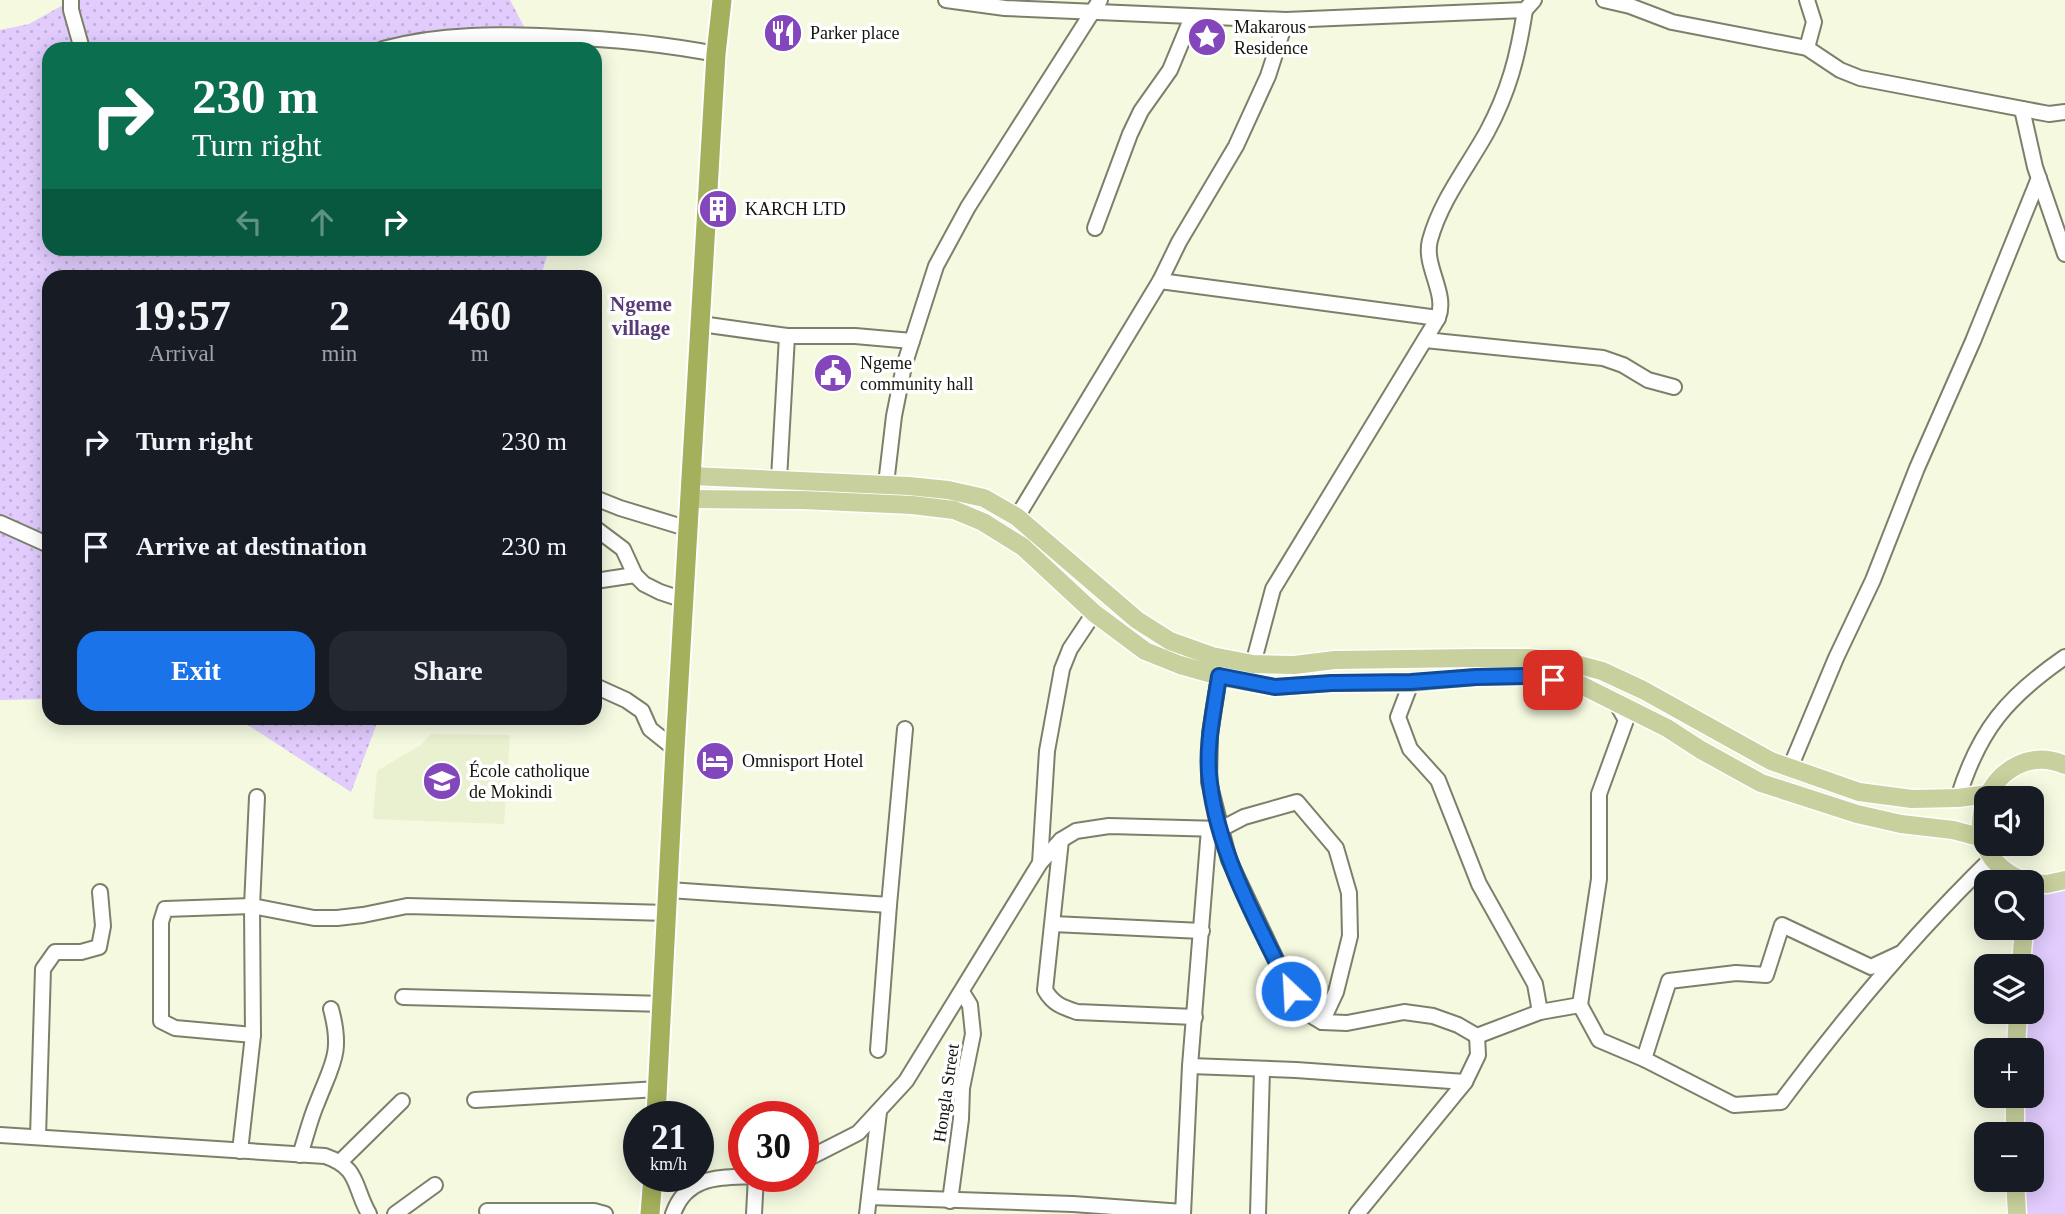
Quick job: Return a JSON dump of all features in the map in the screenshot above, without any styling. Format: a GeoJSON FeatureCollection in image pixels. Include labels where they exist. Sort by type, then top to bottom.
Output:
{"type":"FeatureCollection","features":[{"type":"Feature","properties":{"kind":"highway"},"geometry":{"type":"LineString","coordinates":[[657,1101],[675,749],[716,54],[722,0]]}},
{"type":"Feature","properties":{"kind":"highway"},"geometry":{"type":"LineString","coordinates":[[650,1214],[652,1192]]}},
{"type":"Feature","properties":{"kind":"main road"},"geometry":{"type":"LineString","coordinates":[[692,476],[886,484],[948,490],[984,499],[1017,517],[1137,620],[1170,640],[1212,656],[1253,664],[1294,665],[1335,660],[1475,658],[1530,658],[1572,663],[1602,671],[1771,761],[1859,792],[1912,799],[1974,795]]}},
{"type":"Feature","properties":{"kind":"main road"},"geometry":{"type":"LineString","coordinates":[[691,499],[802,500],[912,505],[954,510],[983,522],[1023,547],[1094,613],[1145,651],[1219,676],[1275,687],[1529,676],[1577,684],[1614,700],[1761,783],[1857,814],[1974,836]]}},
{"type":"Feature","properties":{"kind":"main road"},"geometry":{"type":"LineString","coordinates":[[1994,786],[2000,777],[2017,766],[2037,761],[2065,765]]}},
{"type":"Feature","properties":{"kind":"main road"},"geometry":{"type":"LineString","coordinates":[[1992,858],[2004,870]]}},
{"type":"Feature","properties":{"kind":"main road"},"geometry":{"type":"LineString","coordinates":[[2044,884],[2065,880]]}},
{"type":"Feature","properties":{"kind":"main road"},"geometry":{"type":"LineString","coordinates":[[2016,1192],[2017,1214]]}},
{"type":"Feature","properties":{"kind":"street"},"geometry":{"type":"LineString","coordinates":[[71,0],[71,10],[80,42]]}},
{"type":"Feature","properties":{"kind":"street"},"geometry":{"type":"LineString","coordinates":[[946,0],[1005,8],[1097,5],[1192,17],[1286,20],[1529,5],[1519,55],[1508,90],[1486,134],[1445,202],[1427,250],[1439,295],[1438,318],[1273,589],[1253,664]]}},
{"type":"Feature","properties":{"kind":"street"},"geometry":{"type":"LineString","coordinates":[[1604,0],[1630,6],[1672,22],[1807,48],[1840,70],[1860,78],[2049,114],[2065,112]]}},
{"type":"Feature","properties":{"kind":"street"},"geometry":{"type":"LineString","coordinates":[[1807,0],[1814,22],[1807,48]]}},
{"type":"Feature","properties":{"kind":"street"},"geometry":{"type":"LineString","coordinates":[[886,484],[894,416],[904,366],[936,267],[968,207],[1097,5]]}},
{"type":"Feature","properties":{"kind":"street"},"geometry":{"type":"LineString","coordinates":[[1095,228],[1130,134],[1141,111],[1170,70],[1192,17]]}},
{"type":"Feature","properties":{"kind":"street"},"geometry":{"type":"LineString","coordinates":[[1017,517],[1160,281],[1179,242],[1236,146],[1268,76],[1286,20]]}},
{"type":"Feature","properties":{"kind":"street"},"geometry":{"type":"LineString","coordinates":[[415,42],[469,35],[520,35],[666,44],[716,54]]}},
{"type":"Feature","properties":{"kind":"street"},"geometry":{"type":"LineString","coordinates":[[2022,109],[2039,178],[2065,254]]}},
{"type":"Feature","properties":{"kind":"street"},"geometry":{"type":"LineString","coordinates":[[1790,768],[1873,580],[2039,178]]}},
{"type":"Feature","properties":{"kind":"street"},"geometry":{"type":"LineString","coordinates":[[1160,281],[1438,318]]}},
{"type":"Feature","properties":{"kind":"street"},"geometry":{"type":"LineString","coordinates":[[701,324],[787,336],[855,336],[912,341]]}},
{"type":"Feature","properties":{"kind":"street"},"geometry":{"type":"LineString","coordinates":[[779,479],[787,336]]}},
{"type":"Feature","properties":{"kind":"street"},"geometry":{"type":"LineString","coordinates":[[1425,340],[1603,358],[1623,365],[1648,380],[1674,387]]}},
{"type":"Feature","properties":{"kind":"street"},"geometry":{"type":"LineString","coordinates":[[602,501],[689,529]]}},
{"type":"Feature","properties":{"kind":"street"},"geometry":{"type":"LineString","coordinates":[[0,523],[42,542]]}},
{"type":"Feature","properties":{"kind":"street"},"geometry":{"type":"LineString","coordinates":[[602,533],[623,549],[635,575],[644,584],[684,600]]}},
{"type":"Feature","properties":{"kind":"street"},"geometry":{"type":"LineString","coordinates":[[602,580],[635,575]]}},
{"type":"Feature","properties":{"kind":"street"},"geometry":{"type":"LineString","coordinates":[[1040,863],[1047,751],[1062,669],[1070,649],[1094,613]]}},
{"type":"Feature","properties":{"kind":"street"},"geometry":{"type":"LineString","coordinates":[[1958,797],[1978,743],[2006,706],[2034,679],[2065,657]]}},
{"type":"Feature","properties":{"kind":"street"},"geometry":{"type":"LineString","coordinates":[[869,1197],[1073,1204],[1183,1213],[1190,1066],[1202,931],[1215,829],[1209,782],[1210,734],[1219,676]]}},
{"type":"Feature","properties":{"kind":"street"},"geometry":{"type":"LineString","coordinates":[[1411,682],[1398,717],[1409,749],[1438,780],[1479,884],[1535,984],[1540,1012]]}},
{"type":"Feature","properties":{"kind":"street"},"geometry":{"type":"LineString","coordinates":[[602,689],[642,711],[649,729],[675,749]]}},
{"type":"Feature","properties":{"kind":"street"},"geometry":{"type":"LineString","coordinates":[[1614,700],[1626,720],[1599,794],[1599,879],[1580,1005],[1599,1040],[1644,1059],[1734,1105],[1781,1102],[1815,1056],[1901,953],[1992,858]]}},
{"type":"Feature","properties":{"kind":"street"},"geometry":{"type":"LineString","coordinates":[[878,1051],[905,729]]}},
{"type":"Feature","properties":{"kind":"street"},"geometry":{"type":"LineString","coordinates":[[240,1150],[253,1035],[252,906],[257,797]]}},
{"type":"Feature","properties":{"kind":"street"},"geometry":{"type":"LineString","coordinates":[[819,1153],[858,1133],[906,1081],[1040,863],[1061,840],[1076,831],[1109,826],[1215,829],[1244,817],[1297,802],[1336,848],[1349,893],[1350,936],[1336,992],[1322,1022]]}},
{"type":"Feature","properties":{"kind":"street"},"geometry":{"type":"LineString","coordinates":[[1215,829],[1291,991],[1305,1012],[1322,1022],[1347,1023],[1404,1012],[1433,1016],[1458,1025],[1477,1036]]}},
{"type":"Feature","properties":{"kind":"street"},"geometry":{"type":"LineString","coordinates":[[1061,840],[1045,990],[1051,1000],[1077,1012],[1195,1017]]}},
{"type":"Feature","properties":{"kind":"street"},"geometry":{"type":"LineString","coordinates":[[669,890],[889,905]]}},
{"type":"Feature","properties":{"kind":"street"},"geometry":{"type":"LineString","coordinates":[[38,1137],[43,969],[55,952],[81,952],[99,947],[103,926],[100,892]]}},
{"type":"Feature","properties":{"kind":"street"},"geometry":{"type":"LineString","coordinates":[[253,1035],[175,1028],[161,1021],[161,922],[165,909],[252,906],[314,918],[363,915],[407,906],[668,913]]}},
{"type":"Feature","properties":{"kind":"street"},"geometry":{"type":"LineString","coordinates":[[1054,924],[1202,931]]}},
{"type":"Feature","properties":{"kind":"street"},"geometry":{"type":"LineString","coordinates":[[1644,1059],[1669,981],[1736,972],[1766,975],[1782,925],[1871,967],[1901,953]]}},
{"type":"Feature","properties":{"kind":"street","name":"Hongla Street"},"geometry":{"type":"LineString","coordinates":[[950,1201],[961,1119],[962,1088],[973,1034],[970,1005],[962,992]]}},
{"type":"Feature","properties":{"kind":"street"},"geometry":{"type":"LineString","coordinates":[[403,997],[664,1004]]}},
{"type":"Feature","properties":{"kind":"street"},"geometry":{"type":"LineString","coordinates":[[1477,1036],[1540,1012],[1580,1005]]}},
{"type":"Feature","properties":{"kind":"street"},"geometry":{"type":"LineString","coordinates":[[300,1154],[317,1102],[333,1068],[337,1030],[331,1009]]}},
{"type":"Feature","properties":{"kind":"street"},"geometry":{"type":"LineString","coordinates":[[1357,1214],[1465,1082],[1478,1055],[1477,1036]]}},
{"type":"Feature","properties":{"kind":"street"},"geometry":{"type":"LineString","coordinates":[[1190,1066],[1465,1082]]}},
{"type":"Feature","properties":{"kind":"street"},"geometry":{"type":"LineString","coordinates":[[1258,1214],[1262,1069]]}},
{"type":"Feature","properties":{"kind":"street"},"geometry":{"type":"LineString","coordinates":[[475,1100],[658,1089]]}},
{"type":"Feature","properties":{"kind":"street"},"geometry":{"type":"LineString","coordinates":[[341,1161],[402,1101]]}},
{"type":"Feature","properties":{"kind":"street"},"geometry":{"type":"LineString","coordinates":[[867,1214],[879,1112]]}},
{"type":"Feature","properties":{"kind":"street"},"geometry":{"type":"LineString","coordinates":[[0,1135],[325,1156],[341,1161],[351,1172],[365,1211]]}},
{"type":"Feature","properties":{"kind":"street"},"geometry":{"type":"LineString","coordinates":[[673,1214],[682,1197],[691,1188],[705,1180],[728,1178]]}},
{"type":"Feature","properties":{"kind":"street"},"geometry":{"type":"LineString","coordinates":[[395,1214],[435,1185]]}},
{"type":"Feature","properties":{"kind":"street"},"geometry":{"type":"LineString","coordinates":[[754,1214],[755,1192]]}},
{"type":"Feature","properties":{"kind":"street"},"geometry":{"type":"LineString","coordinates":[[487,1211],[594,1211],[605,1214]]}},
{"type":"Feature","properties":{"kind":"shaded area"},"geometry":{"type":"Polygon","coordinates":[[[72,0],[510,0],[532,42],[42,42],[42,256],[547,256],[543,270],[42,270],[42,699],[0,700],[0,30],[29,24],[72,0]]]}},
{"type":"Feature","properties":{"kind":"shaded area"},"geometry":{"type":"Polygon","coordinates":[[[248,725],[376,725],[351,792],[248,725]]]}},
{"type":"Feature","properties":{"kind":"shaded area","name":"École catholique de Mokindi"},"geometry":{"type":"Polygon","coordinates":[[[431,734],[510,735],[504,824],[373,819],[377,771],[421,745],[431,734]]]}},
{"type":"Feature","properties":{"kind":"shaded area"},"geometry":{"type":"Polygon","coordinates":[[[2065,885],[2065,1214],[2024,1214],[2021,1192],[2044,1192],[2044,1122],[2015,1122],[2015,1108],[2044,1108],[2044,1038],[2016,1038],[2017,1024],[2044,1024],[2044,954],[2025,954],[2029,940],[2044,940],[2044,888],[2065,885]]]}},
{"type":"Feature","properties":{"kind":"place","name":"Parker place"},"geometry":{"type":"Point","coordinates":[783,33]}},
{"type":"Feature","properties":{"kind":"place","name":"Makarous Residence"},"geometry":{"type":"Point","coordinates":[1207,37]}},
{"type":"Feature","properties":{"kind":"place","name":"KARCH LTD"},"geometry":{"type":"Point","coordinates":[718,209]}},
{"type":"Feature","properties":{"kind":"place","name":"Ngeme community hall"},"geometry":{"type":"Point","coordinates":[833,373]}},
{"type":"Feature","properties":{"kind":"place","name":"Omnisport Hotel"},"geometry":{"type":"Point","coordinates":[715,761]}},
{"type":"Feature","properties":{"kind":"place","name":"École catholique de Mokindi"},"geometry":{"type":"Point","coordinates":[442,781]}},
{"type":"Feature","properties":{"kind":"district","name":"Ngeme village"},"geometry":{"type":"Point","coordinates":[641,316]}},
{"type":"Feature","properties":{"kind":"route"},"geometry":{"type":"LineString","coordinates":[[1291,991],[1229,860],[1209,782],[1210,734],[1219,676],[1275,687],[1476,677],[1529,676],[1553,680]]}}]}
